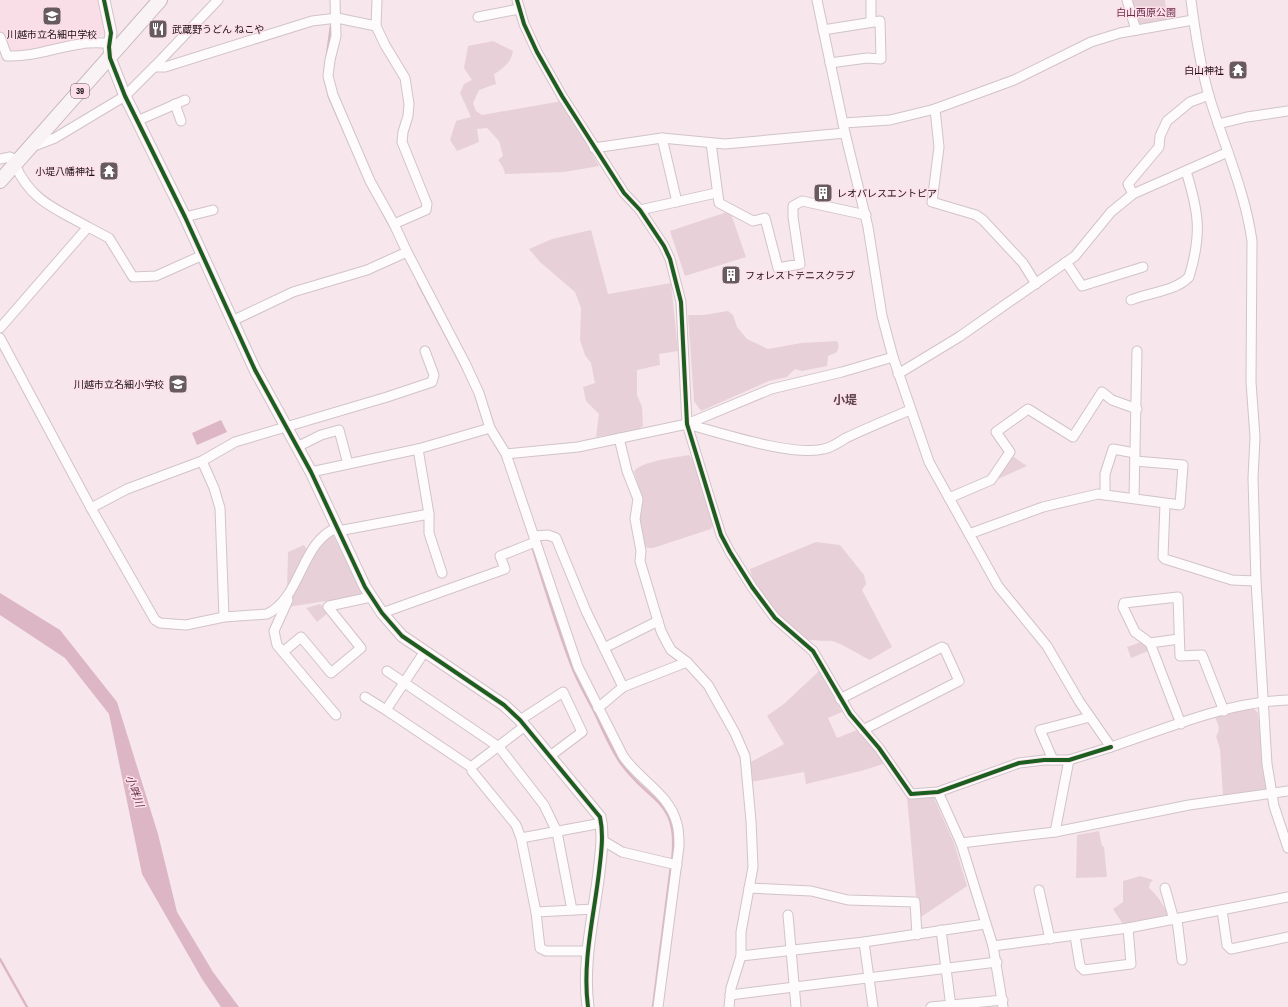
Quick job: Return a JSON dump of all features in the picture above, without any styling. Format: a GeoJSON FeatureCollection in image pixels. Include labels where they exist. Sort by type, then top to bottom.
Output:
{"type":"FeatureCollection","features":[{"type":"Feature","properties":{"kind":"main road","name":"39"},"geometry":{"type":"LineString","coordinates":[[0,181],[160,0]]}},
{"type":"Feature","properties":{"kind":"street"},"geometry":{"type":"LineString","coordinates":[[104,0],[111,33],[109,43],[110,58],[124,96],[138,121],[185,217],[255,370],[311,472],[371,597],[382,613],[402,636],[504,705],[522,723],[595,809],[600,817],[602,823],[602,840],[588,951],[586,985],[588,1007]]}},
{"type":"Feature","properties":{"kind":"street"},"geometry":{"type":"LineString","coordinates":[[28,148],[55,138],[124,96],[218,0]]}},
{"type":"Feature","properties":{"kind":"street"},"geometry":{"type":"LineString","coordinates":[[335,0],[336,36],[328,76],[332,95],[364,167],[479,393],[490,428],[506,454],[578,667],[627,762],[662,796],[672,810],[678,824],[679,846],[673,864],[660,1007]]}},
{"type":"Feature","properties":{"kind":"street"},"geometry":{"type":"LineString","coordinates":[[377,0],[376,26],[385,45],[405,78],[409,104],[402,142],[427,204],[426,210],[394,224]]}},
{"type":"Feature","properties":{"kind":"street"},"geometry":{"type":"LineString","coordinates":[[817,0],[845,133],[866,215],[882,316],[892,357],[929,462],[998,586],[1047,646],[1062,673],[1111,747]]}},
{"type":"Feature","properties":{"kind":"street"},"geometry":{"type":"LineString","coordinates":[[871,0],[871,22]]}},
{"type":"Feature","properties":{"kind":"street"},"geometry":{"type":"LineString","coordinates":[[1127,0],[1136,30]]}},
{"type":"Feature","properties":{"kind":"street"},"geometry":{"type":"LineString","coordinates":[[1191,0],[1196,42],[1209,95],[1244,201],[1252,241],[1251,382],[1254,437],[1253,478],[1256,581],[1263,701],[1267,764],[1274,806],[1288,848]]}},
{"type":"Feature","properties":{"kind":"street"},"geometry":{"type":"LineString","coordinates":[[478,17],[518,5],[537,52],[594,148],[624,193],[640,210],[664,246],[670,259],[681,302],[687,424],[715,518],[730,552],[775,618],[813,651],[840,699],[883,754],[910,794],[938,792],[1019,763],[1069,760],[1224,711],[1263,701],[1288,700]]}},
{"type":"Feature","properties":{"kind":"street"},"geometry":{"type":"LineString","coordinates":[[154,67],[165,67],[312,21],[336,18],[376,26]]}},
{"type":"Feature","properties":{"kind":"street"},"geometry":{"type":"LineString","coordinates":[[843,124],[890,120],[935,109],[1014,80],[1091,42],[1136,30],[1193,20]]}},
{"type":"Feature","properties":{"kind":"street"},"geometry":{"type":"LineString","coordinates":[[823,30],[880,21],[882,59],[867,58],[830,63]]}},
{"type":"Feature","properties":{"kind":"street"},"geometry":{"type":"LineString","coordinates":[[0,37],[7,56],[19,56],[54,51],[81,44],[109,43]]}},
{"type":"Feature","properties":{"kind":"street"},"geometry":{"type":"LineString","coordinates":[[1133,194],[1128,184],[1159,147],[1160,136],[1167,121],[1190,102],[1209,95]]}},
{"type":"Feature","properties":{"kind":"street"},"geometry":{"type":"LineString","coordinates":[[138,121],[184,100]]}},
{"type":"Feature","properties":{"kind":"street"},"geometry":{"type":"LineString","coordinates":[[175,104],[181,121]]}},
{"type":"Feature","properties":{"kind":"street"},"geometry":{"type":"LineString","coordinates":[[935,109],[939,148],[932,202],[976,215],[1023,263],[1036,284]]}},
{"type":"Feature","properties":{"kind":"street"},"geometry":{"type":"LineString","coordinates":[[1218,124],[1247,117],[1288,111]]}},
{"type":"Feature","properties":{"kind":"street"},"geometry":{"type":"LineString","coordinates":[[594,148],[646,139],[662,138],[725,144],[845,133]]}},
{"type":"Feature","properties":{"kind":"street"},"geometry":{"type":"LineString","coordinates":[[662,138],[678,202]]}},
{"type":"Feature","properties":{"kind":"street"},"geometry":{"type":"LineString","coordinates":[[711,143],[716,193],[719,202],[753,221],[765,218],[778,268],[800,264],[792,217],[793,206],[802,201],[866,215]]}},
{"type":"Feature","properties":{"kind":"street"},"geometry":{"type":"LineString","coordinates":[[898,374],[958,337],[1075,256],[1111,212],[1133,194],[1228,152]]}},
{"type":"Feature","properties":{"kind":"street"},"geometry":{"type":"LineString","coordinates":[[0,159],[10,158],[16,163],[26,187],[45,204],[109,238],[133,277],[156,276],[203,255]]}},
{"type":"Feature","properties":{"kind":"street"},"geometry":{"type":"LineString","coordinates":[[1131,300],[1144,295],[1164,291],[1186,281],[1189,277],[1199,235],[1195,200],[1186,171]]}},
{"type":"Feature","properties":{"kind":"street"},"geometry":{"type":"LineString","coordinates":[[640,210],[716,193]]}},
{"type":"Feature","properties":{"kind":"street"},"geometry":{"type":"LineString","coordinates":[[185,217],[213,210]]}},
{"type":"Feature","properties":{"kind":"street"},"geometry":{"type":"LineString","coordinates":[[0,328],[88,227]]}},
{"type":"Feature","properties":{"kind":"street"},"geometry":{"type":"LineString","coordinates":[[232,321],[293,292],[367,270],[407,252]]}},
{"type":"Feature","properties":{"kind":"street"},"geometry":{"type":"LineString","coordinates":[[1066,262],[1082,286],[1143,267]]}},
{"type":"Feature","properties":{"kind":"street"},"geometry":{"type":"LineString","coordinates":[[0,338],[91,508],[157,622],[186,625],[224,617],[267,614],[273,611],[291,593]]}},
{"type":"Feature","properties":{"kind":"street"},"geometry":{"type":"LineString","coordinates":[[91,508],[127,489],[202,461],[235,442],[286,428],[432,382],[434,375],[425,351]]}},
{"type":"Feature","properties":{"kind":"street"},"geometry":{"type":"LineString","coordinates":[[1134,498],[1137,351]]}},
{"type":"Feature","properties":{"kind":"street"},"geometry":{"type":"LineString","coordinates":[[506,454],[578,447],[687,424],[771,389],[842,372],[892,357]]}},
{"type":"Feature","properties":{"kind":"street"},"geometry":{"type":"LineString","coordinates":[[949,498],[991,480],[1010,452],[996,432],[1028,409],[1073,437],[1102,392],[1112,400],[1137,409]]}},
{"type":"Feature","properties":{"kind":"street"},"geometry":{"type":"LineString","coordinates":[[687,424],[769,445],[801,451],[817,451],[831,447],[858,433],[910,410]]}},
{"type":"Feature","properties":{"kind":"street"},"geometry":{"type":"LineString","coordinates":[[311,472],[418,449],[490,428]]}},
{"type":"Feature","properties":{"kind":"street"},"geometry":{"type":"LineString","coordinates":[[297,447],[338,430],[348,464]]}},
{"type":"Feature","properties":{"kind":"street"},"geometry":{"type":"LineString","coordinates":[[619,438],[627,470],[638,498],[635,519],[641,551],[640,561],[658,621],[671,650],[686,662],[708,685],[735,733],[745,756],[751,821],[753,867],[741,932],[742,956],[731,988],[729,1007]]}},
{"type":"Feature","properties":{"kind":"street"},"geometry":{"type":"LineString","coordinates":[[418,449],[429,514],[429,533],[442,573]]}},
{"type":"Feature","properties":{"kind":"street"},"geometry":{"type":"LineString","coordinates":[[969,534],[1043,507],[1089,495],[1134,498],[1165,504],[1180,505],[1183,465],[1135,457],[1113,449],[1105,474],[1105,495]]}},
{"type":"Feature","properties":{"kind":"street"},"geometry":{"type":"LineString","coordinates":[[202,461],[214,488],[221,515],[224,617]]}},
{"type":"Feature","properties":{"kind":"street"},"geometry":{"type":"LineString","coordinates":[[1165,504],[1163,557],[1165,559],[1232,580],[1256,581]]}},
{"type":"Feature","properties":{"kind":"street"},"geometry":{"type":"LineString","coordinates":[[336,715],[277,645],[274,631],[291,593],[304,565],[319,541],[328,531],[429,514]]}},
{"type":"Feature","properties":{"kind":"street"},"geometry":{"type":"LineString","coordinates":[[382,613],[505,569],[500,556],[534,539],[548,535],[556,538],[572,580],[623,687]]}},
{"type":"Feature","properties":{"kind":"street"},"geometry":{"type":"LineString","coordinates":[[283,652],[301,637],[331,673],[361,648],[328,607],[371,597]]}},
{"type":"Feature","properties":{"kind":"street"},"geometry":{"type":"LineString","coordinates":[[1180,724],[1150,643],[1135,632],[1123,608],[1124,603],[1178,597],[1180,656],[1202,655],[1224,711]]}},
{"type":"Feature","properties":{"kind":"street"},"geometry":{"type":"LineString","coordinates":[[604,648],[658,621]]}},
{"type":"Feature","properties":{"kind":"street"},"geometry":{"type":"LineString","coordinates":[[1150,643],[1179,639]]}},
{"type":"Feature","properties":{"kind":"street"},"geometry":{"type":"LineString","coordinates":[[840,699],[942,647],[944,648],[959,681],[863,730]]}},
{"type":"Feature","properties":{"kind":"street"},"geometry":{"type":"LineString","coordinates":[[386,710],[425,652]]}},
{"type":"Feature","properties":{"kind":"street"},"geometry":{"type":"LineString","coordinates":[[598,708],[623,687],[686,662]]}},
{"type":"Feature","properties":{"kind":"street"},"geometry":{"type":"LineString","coordinates":[[387,671],[499,747],[544,805],[557,832],[572,910]]}},
{"type":"Feature","properties":{"kind":"street"},"geometry":{"type":"LineString","coordinates":[[471,767],[499,747],[522,723],[564,692],[582,732],[550,756]]}},
{"type":"Feature","properties":{"kind":"street"},"geometry":{"type":"LineString","coordinates":[[365,697],[471,767],[472,771],[516,825],[521,838],[536,912],[539,945],[543,950],[588,951]]}},
{"type":"Feature","properties":{"kind":"street"},"geometry":{"type":"LineString","coordinates":[[1054,760],[1040,730],[1090,717]]}},
{"type":"Feature","properties":{"kind":"street"},"geometry":{"type":"LineString","coordinates":[[1055,832],[1069,760]]}},
{"type":"Feature","properties":{"kind":"street"},"geometry":{"type":"LineString","coordinates":[[962,843],[1055,832],[1189,805],[1288,791]]}},
{"type":"Feature","properties":{"kind":"street"},"geometry":{"type":"LineString","coordinates":[[931,1007],[1003,1003],[993,946],[962,843],[938,792]]}},
{"type":"Feature","properties":{"kind":"street"},"geometry":{"type":"LineString","coordinates":[[521,838],[602,823]]}},
{"type":"Feature","properties":{"kind":"street"},"geometry":{"type":"LineString","coordinates":[[602,840],[622,852],[673,864]]}},
{"type":"Feature","properties":{"kind":"street"},"geometry":{"type":"LineString","coordinates":[[749,888],[811,891],[848,900],[915,902],[917,935]]}},
{"type":"Feature","properties":{"kind":"street"},"geometry":{"type":"LineString","coordinates":[[1165,888],[1176,920],[1182,960]]}},
{"type":"Feature","properties":{"kind":"street"},"geometry":{"type":"LineString","coordinates":[[1039,890],[1050,939]]}},
{"type":"Feature","properties":{"kind":"street"},"geometry":{"type":"LineString","coordinates":[[993,946],[1128,928],[1176,920],[1288,897]]}},
{"type":"Feature","properties":{"kind":"street"},"geometry":{"type":"LineString","coordinates":[[536,912],[594,909]]}},
{"type":"Feature","properties":{"kind":"street"},"geometry":{"type":"LineString","coordinates":[[1222,910],[1226,945],[1231,949],[1288,937]]}},
{"type":"Feature","properties":{"kind":"street"},"geometry":{"type":"LineString","coordinates":[[788,915],[796,1007]]}},
{"type":"Feature","properties":{"kind":"street"},"geometry":{"type":"LineString","coordinates":[[742,956],[791,949],[864,942],[986,924]]}},
{"type":"Feature","properties":{"kind":"street"},"geometry":{"type":"LineString","coordinates":[[1075,936],[1080,966],[1084,970],[1131,964],[1128,928]]}},
{"type":"Feature","properties":{"kind":"street"},"geometry":{"type":"LineString","coordinates":[[941,930],[950,1006]]}},
{"type":"Feature","properties":{"kind":"street"},"geometry":{"type":"LineString","coordinates":[[864,942],[873,1007]]}},
{"type":"Feature","properties":{"kind":"street"},"geometry":{"type":"LineString","coordinates":[[730,995],[997,962]]}},
{"type":"Feature","properties":{"kind":"shaded area","name":"川越市立名細中学校"},"geometry":{"type":"Polygon","coordinates":[[[0,0],[101,0],[108,34],[6,54],[0,31],[0,0]]]}},
{"type":"Feature","properties":{"kind":"green space","name":"白山西原公園"},"geometry":{"type":"Polygon","coordinates":[[[1129,0],[1165,0],[1167,21],[1137,26],[1129,0]]]}},
{"type":"Feature","properties":{"kind":"green space"},"geometry":{"type":"Polygon","coordinates":[[[493,41],[513,51],[511,58],[501,70],[494,74],[496,84],[479,90],[473,103],[476,111],[482,115],[562,101],[599,166],[564,172],[505,174],[503,167],[498,160],[503,156],[499,141],[487,128],[477,129],[479,142],[457,151],[450,140],[456,121],[471,117],[460,93],[464,84],[472,80],[464,68],[468,46],[493,41]]]}},
{"type":"Feature","properties":{"kind":"green space"},"geometry":{"type":"Polygon","coordinates":[[[727,212],[731,214],[746,257],[685,276],[670,231],[727,212]]]}},
{"type":"Feature","properties":{"kind":"green space"},"geometry":{"type":"Polygon","coordinates":[[[591,230],[608,294],[671,283],[678,351],[659,354],[660,365],[637,370],[637,395],[642,407],[643,426],[637,430],[596,437],[599,414],[586,401],[583,387],[595,383],[591,363],[585,355],[580,340],[581,308],[575,292],[540,262],[529,249],[552,239],[591,230]]]}},
{"type":"Feature","properties":{"kind":"green space"},"geometry":{"type":"Polygon","coordinates":[[[728,311],[733,315],[737,327],[747,339],[768,349],[801,343],[837,341],[839,346],[837,352],[828,356],[827,366],[802,371],[795,369],[787,377],[769,381],[701,411],[694,401],[688,315],[703,315],[728,311]]]}},
{"type":"Feature","properties":{"kind":"green space"},"geometry":{"type":"Polygon","coordinates":[[[689,455],[693,460],[713,524],[711,529],[653,548],[647,548],[644,543],[638,520],[642,498],[634,471],[645,464],[668,458],[689,455]]]}},
{"type":"Feature","properties":{"kind":"green space"},"geometry":{"type":"Polygon","coordinates":[[[1011,455],[1027,466],[996,480],[1011,455]]]}},
{"type":"Feature","properties":{"kind":"green space"},"geometry":{"type":"Polygon","coordinates":[[[333,535],[363,595],[288,607],[311,558],[325,541],[333,535]]]}},
{"type":"Feature","properties":{"kind":"green space"},"geometry":{"type":"Polygon","coordinates":[[[816,542],[840,545],[864,575],[866,584],[862,590],[892,647],[870,660],[832,641],[804,638],[780,617],[764,597],[752,577],[750,569],[816,542]]]}},
{"type":"Feature","properties":{"kind":"green space"},"geometry":{"type":"Polygon","coordinates":[[[304,545],[308,551],[287,591],[288,552],[304,545]]]}},
{"type":"Feature","properties":{"kind":"green space"},"geometry":{"type":"Polygon","coordinates":[[[320,604],[328,613],[317,622],[306,608],[320,604]]]}},
{"type":"Feature","properties":{"kind":"green space"},"geometry":{"type":"Polygon","coordinates":[[[1141,642],[1146,646],[1148,651],[1131,658],[1127,647],[1141,642]]]}},
{"type":"Feature","properties":{"kind":"green space"},"geometry":{"type":"Polygon","coordinates":[[[819,671],[842,712],[828,718],[837,738],[857,730],[886,763],[861,771],[806,784],[804,772],[751,782],[749,763],[784,744],[767,716],[785,703],[819,671]]]}},
{"type":"Feature","properties":{"kind":"green space"},"geometry":{"type":"Polygon","coordinates":[[[1253,708],[1258,713],[1266,790],[1261,793],[1223,797],[1220,749],[1216,736],[1218,727],[1215,717],[1253,708]]]}},
{"type":"Feature","properties":{"kind":"green space"},"geometry":{"type":"Polygon","coordinates":[[[931,796],[934,798],[954,843],[967,886],[918,919],[907,797],[931,796]]]}},
{"type":"Feature","properties":{"kind":"green space"},"geometry":{"type":"Polygon","coordinates":[[[1099,831],[1102,846],[1104,847],[1107,877],[1076,878],[1077,835],[1099,831]]]}},
{"type":"Feature","properties":{"kind":"green space"},"geometry":{"type":"Polygon","coordinates":[[[1140,876],[1153,880],[1150,883],[1149,888],[1159,899],[1171,918],[1123,924],[1113,909],[1123,902],[1123,881],[1140,876]]]}},
{"type":"Feature","properties":{"kind":"water"},"geometry":{"type":"Polygon","coordinates":[[[221,420],[227,432],[197,445],[192,433],[221,420]]]}},
{"type":"Feature","properties":{"kind":"water","name":"小畔川"},"geometry":{"type":"Polygon","coordinates":[[[0,593],[60,630],[117,702],[158,834],[177,912],[213,972],[239,1007],[221,1007],[202,979],[142,874],[109,714],[65,658],[0,615],[0,593]]]}},
{"type":"Feature","properties":{"kind":"waterway"},"geometry":{"type":"LineString","coordinates":[[325,69],[331,26]]}},
{"type":"Feature","properties":{"kind":"waterway"},"geometry":{"type":"LineString","coordinates":[[325,80],[329,97],[345,133]]}},
{"type":"Feature","properties":{"kind":"waterway"},"geometry":{"type":"LineString","coordinates":[[382,211],[394,233]]}},
{"type":"Feature","properties":{"kind":"waterway"},"geometry":{"type":"LineString","coordinates":[[418,283],[464,370]]}},
{"type":"Feature","properties":{"kind":"waterway"},"geometry":{"type":"LineString","coordinates":[[532,546],[555,620],[579,683],[620,762],[631,776],[660,804],[667,813],[671,825],[673,840],[672,861]]}},
{"type":"Feature","properties":{"kind":"waterway"},"geometry":{"type":"LineString","coordinates":[[653,1007],[671,866]]}},
{"type":"Feature","properties":{"kind":"waterway"},"geometry":{"type":"LineString","coordinates":[[0,959],[27,1007]]}},
{"type":"Feature","properties":{"kind":"cycle path"},"geometry":{"type":"LineString","coordinates":[[104,0],[111,33],[109,47],[110,58],[125,96],[185,217],[255,370],[311,472],[365,587],[382,613],[402,636],[504,705],[520,720],[600,817],[602,831],[601,851],[586,973],[588,1007]]}},
{"type":"Feature","properties":{"kind":"cycle path"},"geometry":{"type":"LineString","coordinates":[[517,0],[524,24],[537,52],[562,96],[624,193],[640,210],[664,246],[670,259],[681,302],[687,424],[721,535],[752,587],[775,618],[813,651],[850,714],[879,748],[911,794],[938,792],[1019,763],[1044,760],[1069,760],[1111,747]]}},
{"type":"Feature","properties":{"kind":"place","name":"川越市立名細中学校"},"geometry":{"type":"Point","coordinates":[52,16]}},
{"type":"Feature","properties":{"kind":"place","name":"武蔵野うどん ねこや"},"geometry":{"type":"Point","coordinates":[158,29]}},
{"type":"Feature","properties":{"kind":"place","name":"白山神社"},"geometry":{"type":"Point","coordinates":[1238,70]}},
{"type":"Feature","properties":{"kind":"place","name":"小堤八幡神社"},"geometry":{"type":"Point","coordinates":[109,171]}},
{"type":"Feature","properties":{"kind":"place","name":"レオパレスエントピア"},"geometry":{"type":"Point","coordinates":[823,193]}},
{"type":"Feature","properties":{"kind":"place","name":"フォレストテニスクラブ"},"geometry":{"type":"Point","coordinates":[731,275]}},
{"type":"Feature","properties":{"kind":"place","name":"川越市立名細小学校"},"geometry":{"type":"Point","coordinates":[178,384]}},
{"type":"Feature","properties":{"kind":"district","name":"小堤"},"geometry":{"type":"Point","coordinates":[845,400]}}]}
